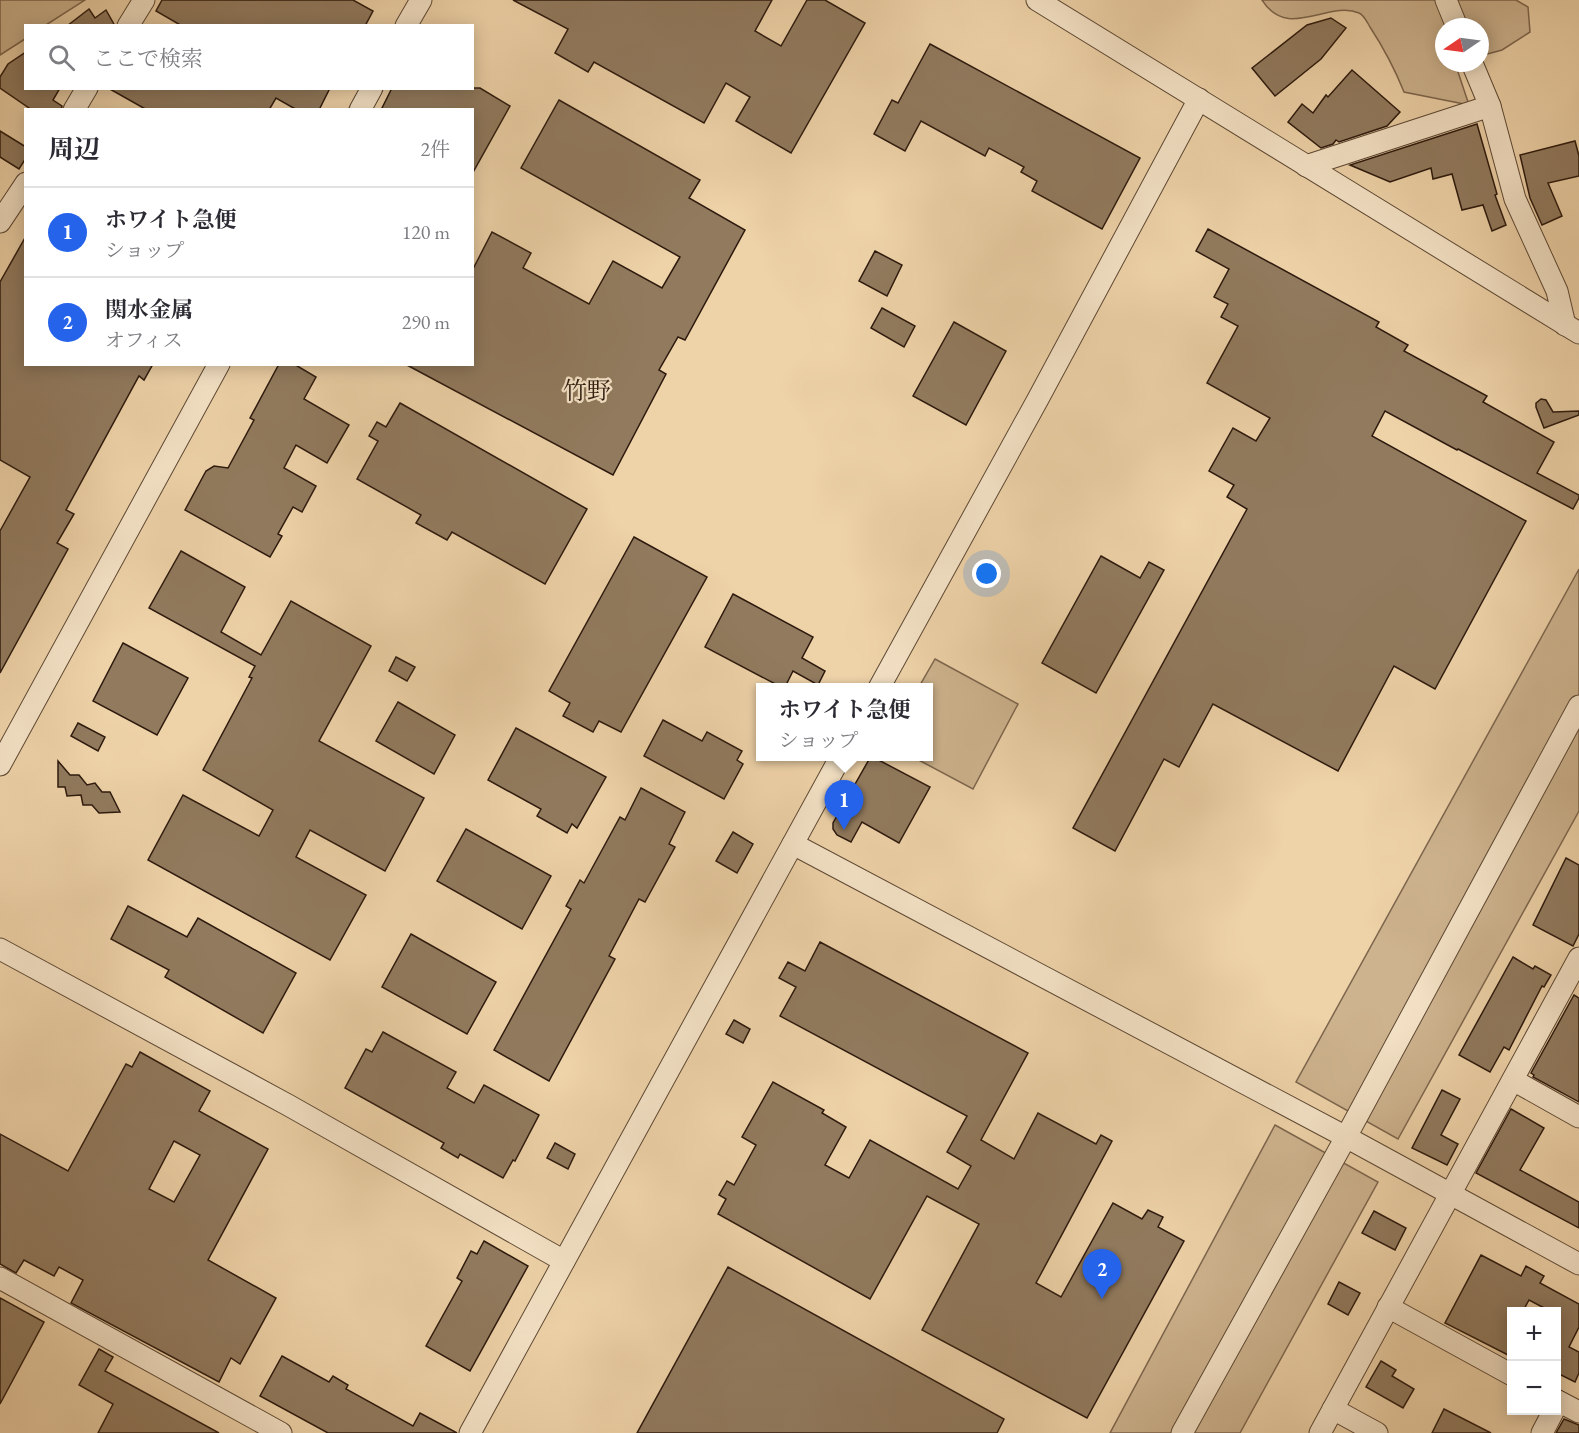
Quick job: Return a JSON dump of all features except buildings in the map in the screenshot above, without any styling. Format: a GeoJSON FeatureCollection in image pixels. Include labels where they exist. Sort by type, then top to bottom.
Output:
{"type":"FeatureCollection","features":[{"type":"Feature","properties":{"kind":"street"},"geometry":{"type":"LineString","coordinates":[[129,24],[144,0]]}},
{"type":"Feature","properties":{"kind":"street"},"geometry":{"type":"LineString","coordinates":[[407,24],[421,0]]}},
{"type":"Feature","properties":{"kind":"street"},"geometry":{"type":"LineString","coordinates":[[1037,0],[1572,329]]}},
{"type":"Feature","properties":{"kind":"street"},"geometry":{"type":"LineString","coordinates":[[1446,0],[1453,18]]}},
{"type":"Feature","properties":{"kind":"street"},"geometry":{"type":"LineString","coordinates":[[1476,72],[1490,106],[1515,199],[1572,329]]}},
{"type":"Feature","properties":{"kind":"street"},"geometry":{"type":"LineString","coordinates":[[75,108],[86,90]]}},
{"type":"Feature","properties":{"kind":"street"},"geometry":{"type":"LineString","coordinates":[[361,108],[371,90]]}},
{"type":"Feature","properties":{"kind":"street"},"geometry":{"type":"LineString","coordinates":[[881,683],[1032,410],[1198,99]]}},
{"type":"Feature","properties":{"kind":"street"},"geometry":{"type":"LineString","coordinates":[[1306,165],[1490,106]]}},
{"type":"Feature","properties":{"kind":"street"},"geometry":{"type":"LineString","coordinates":[[0,222],[24,186]]}},
{"type":"Feature","properties":{"kind":"street"},"geometry":{"type":"LineString","coordinates":[[0,765],[218,366]]}},
{"type":"Feature","properties":{"kind":"street"},"geometry":{"type":"LineString","coordinates":[[1182,1433],[1346,1137],[1579,706]]}},
{"type":"Feature","properties":{"kind":"street"},"geometry":{"type":"LineString","coordinates":[[470,1433],[839,761]]}},
{"type":"Feature","properties":{"kind":"street"},"geometry":{"type":"LineString","coordinates":[[793,844],[1451,1193],[1579,1264]]}},
{"type":"Feature","properties":{"kind":"street"},"geometry":{"type":"LineString","coordinates":[[0,949],[288,1105],[564,1261]]}},
{"type":"Feature","properties":{"kind":"street"},"geometry":{"type":"LineString","coordinates":[[1320,1433],[1513,1080],[1573,983],[1579,958]]}},
{"type":"Feature","properties":{"kind":"street"},"geometry":{"type":"LineString","coordinates":[[1513,1080],[1579,1117]]}},
{"type":"Feature","properties":{"kind":"street"},"geometry":{"type":"LineString","coordinates":[[0,1278],[281,1433]]}},
{"type":"Feature","properties":{"kind":"street"},"geometry":{"type":"LineString","coordinates":[[1389,1307],[1507,1372]]}},
{"type":"Feature","properties":{"kind":"street"},"geometry":{"type":"LineString","coordinates":[[1561,1405],[1579,1412]]}},
{"type":"Feature","properties":{"kind":"street"},"geometry":{"type":"LineString","coordinates":[[1333,1409],[1377,1433]]}},
{"type":"Feature","properties":{"kind":"street"},"geometry":{"type":"LineString","coordinates":[[1542,1433],[1551,1415]]}},
{"type":"Feature","properties":{"kind":"shaded area"},"geometry":{"type":"Polygon","coordinates":[[[0,0],[85,0],[48,24],[24,24],[24,40],[0,55],[0,0]]]}},
{"type":"Feature","properties":{"kind":"shaded area"},"geometry":{"type":"Polygon","coordinates":[[[1262,0],[1516,0],[1528,7],[1530,32],[1502,50],[1489,54],[1489,18],[1435,18],[1435,72],[1458,72],[1469,105],[1404,92],[1385,51],[1359,13],[1347,10],[1334,11],[1296,19],[1284,18],[1272,12],[1262,0]]]}},
{"type":"Feature","properties":{"kind":"shaded area"},"geometry":{"type":"Polygon","coordinates":[[[1579,569],[1579,811],[1398,1139],[1296,1082],[1579,569]]]}},
{"type":"Feature","properties":{"kind":"shaded area"},"geometry":{"type":"Polygon","coordinates":[[[935,659],[1018,704],[973,789],[920,761],[933,761],[933,683],[921,683],[935,659]]]}},
{"type":"Feature","properties":{"kind":"shaded area"},"geometry":{"type":"Polygon","coordinates":[[[1275,1125],[1378,1182],[1240,1433],[1110,1433],[1275,1125]]]}},
{"type":"Feature","properties":{"kind":"place","name":"ホワイト急便"},"geometry":{"type":"Point","coordinates":[844,830]}},
{"type":"Feature","properties":{"kind":"place","name":"関水金属"},"geometry":{"type":"Point","coordinates":[1102,1299]}},
{"type":"Feature","properties":{"kind":"district","name":"竹野"},"geometry":{"type":"Point","coordinates":[587,390]}}]}
